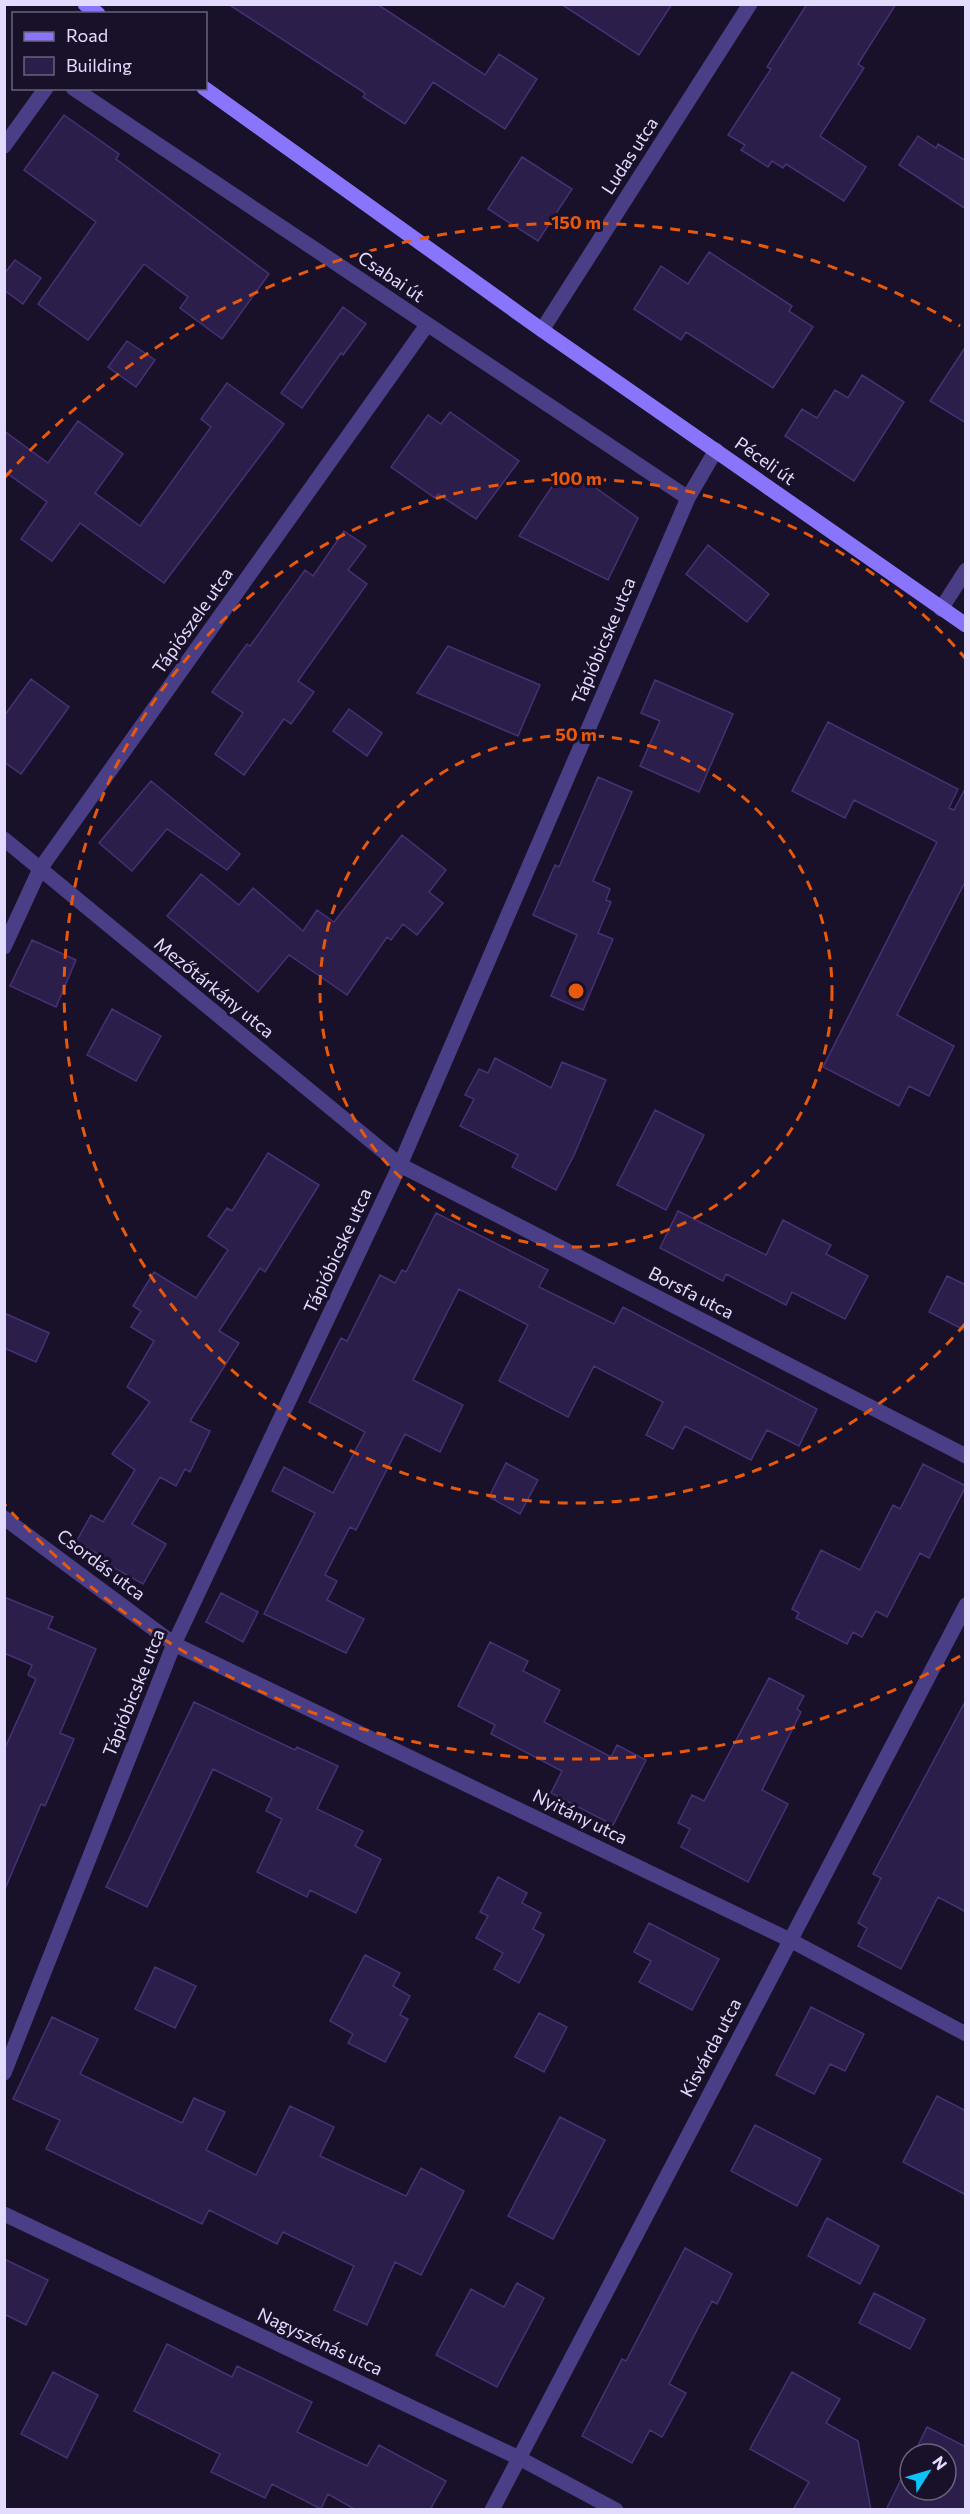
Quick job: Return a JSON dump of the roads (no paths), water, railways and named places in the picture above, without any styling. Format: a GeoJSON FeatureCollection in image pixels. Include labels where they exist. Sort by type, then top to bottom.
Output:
{"type":"FeatureCollection","features":[{"type":"Feature","properties":{"kind":"main road"},"geometry":{"type":"LineString","coordinates":[[207,90],[542,330]]}},
{"type":"Feature","properties":{"kind":"main road","name":"Péceli út"},"geometry":{"type":"LineString","coordinates":[[542,330],[966,626]]}},
{"type":"Feature","properties":{"kind":"street","name":"Ludas utca"},"geometry":{"type":"LineString","coordinates":[[542,330],[750,4]]}},
{"type":"Feature","properties":{"kind":"street"},"geometry":{"type":"LineString","coordinates":[[4,146],[45,90]]}},
{"type":"Feature","properties":{"kind":"street","name":"Csabai út"},"geometry":{"type":"LineString","coordinates":[[77,90],[688,498]]}},
{"type":"Feature","properties":{"kind":"street","name":"Tápiószele utca"},"geometry":{"type":"LineString","coordinates":[[4,947],[40,869],[427,325]]}},
{"type":"Feature","properties":{"kind":"street","name":"Tápióbicske utca"},"geometry":{"type":"LineString","coordinates":[[4,2073],[174,1644],[400,1166],[688,498],[716,450]]}},
{"type":"Feature","properties":{"kind":"street"},"geometry":{"type":"LineString","coordinates":[[941,609],[966,570]]}},
{"type":"Feature","properties":{"kind":"street","name":"Mezőtárkány utca"},"geometry":{"type":"LineString","coordinates":[[4,839],[400,1166]]}},
{"type":"Feature","properties":{"kind":"street","name":"Borsfa utca"},"geometry":{"type":"LineString","coordinates":[[400,1166],[966,1456]]}},
{"type":"Feature","properties":{"kind":"street","name":"Csordás utca"},"geometry":{"type":"LineString","coordinates":[[4,1518],[174,1644]]}},
{"type":"Feature","properties":{"kind":"street","name":"Kisvárda utca"},"geometry":{"type":"LineString","coordinates":[[492,2510],[966,1605]]}},
{"type":"Feature","properties":{"kind":"street","name":"Nyitány utca"},"geometry":{"type":"LineString","coordinates":[[174,1644],[790,1940],[966,2034]]}},
{"type":"Feature","properties":{"kind":"street","name":"Nagyszénás utca"},"geometry":{"type":"LineString","coordinates":[[4,2214],[519,2458],[616,2510]]}}]}
